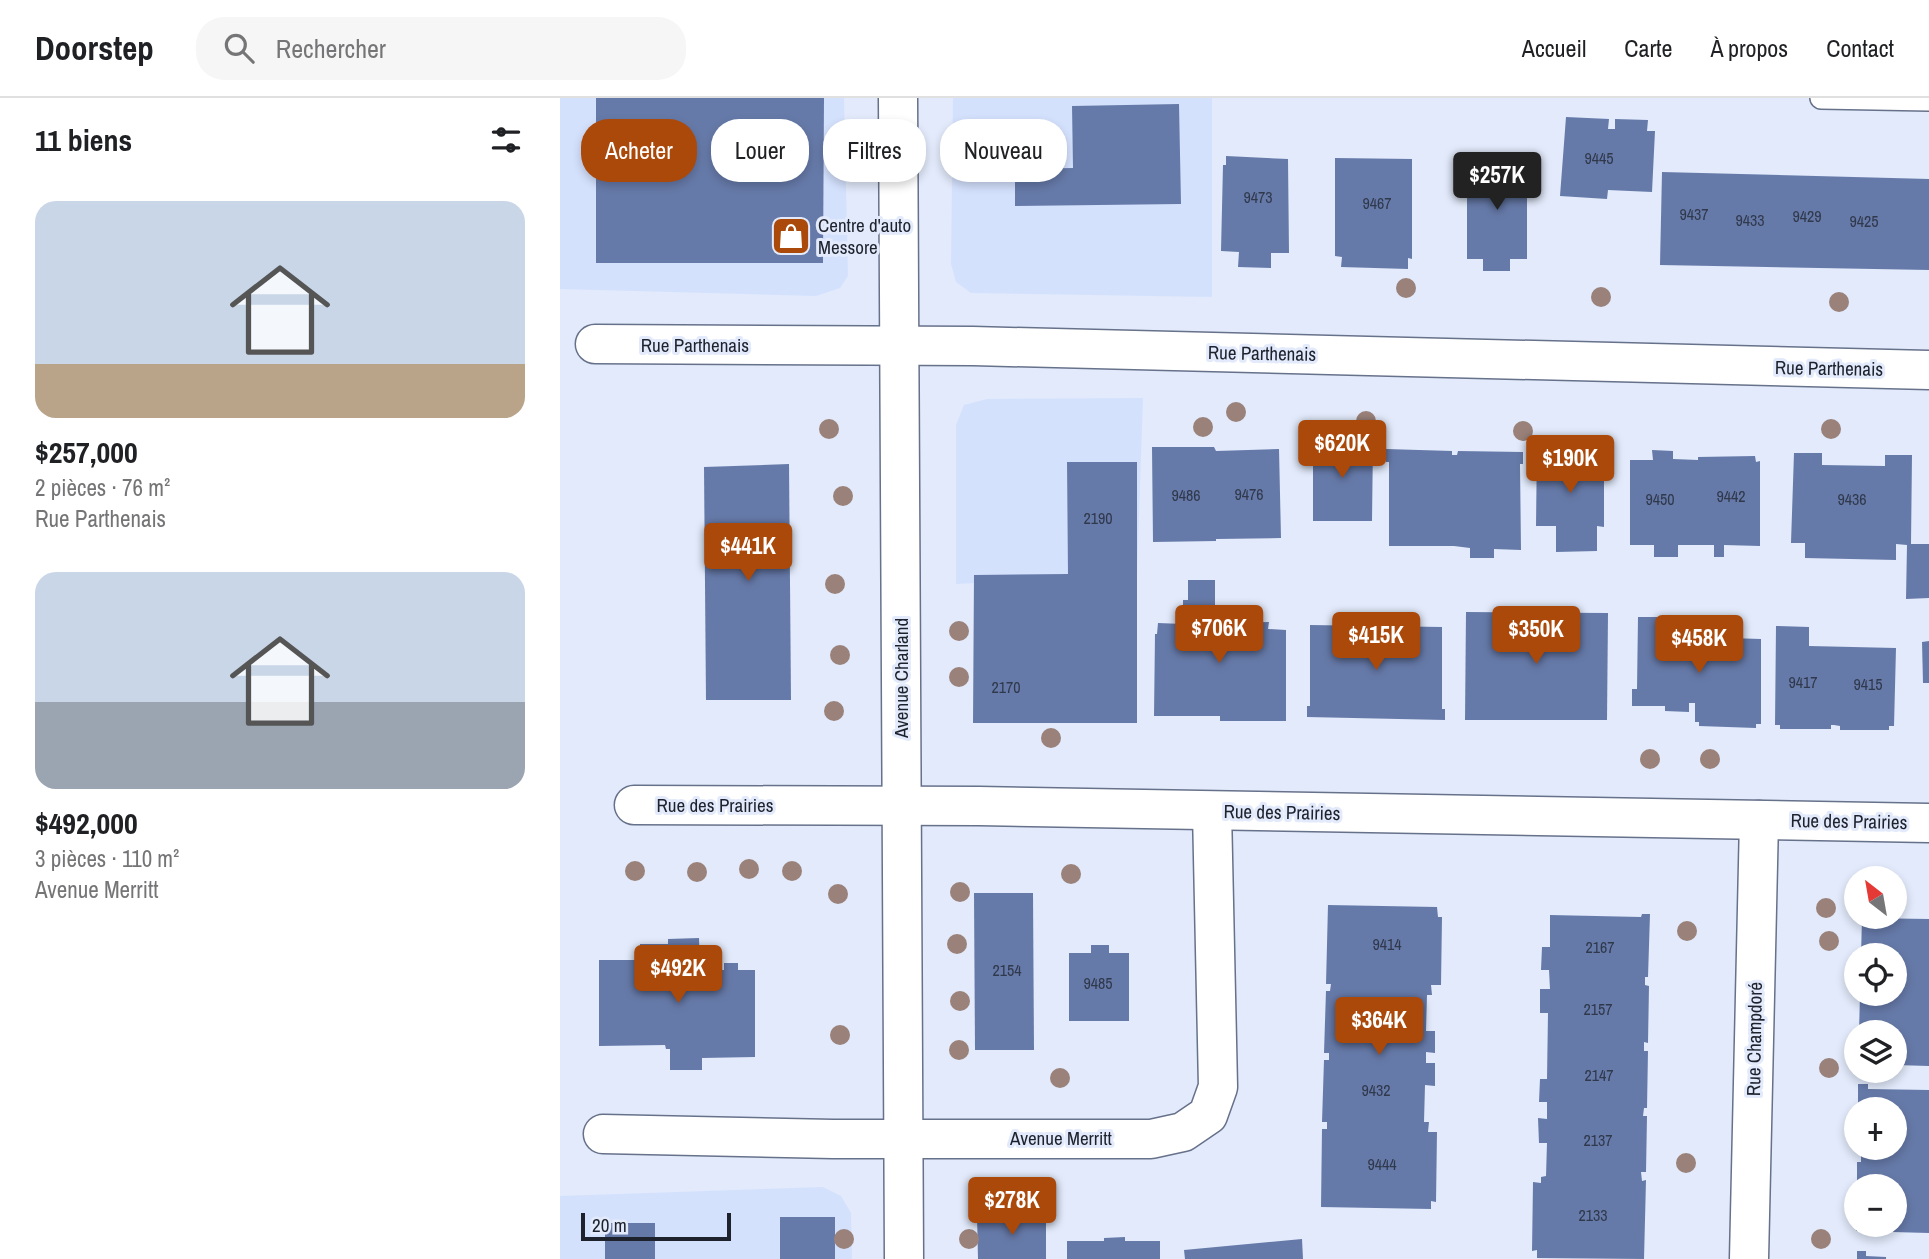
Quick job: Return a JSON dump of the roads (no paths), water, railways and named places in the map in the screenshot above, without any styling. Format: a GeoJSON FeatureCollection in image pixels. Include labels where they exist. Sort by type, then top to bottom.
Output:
{"type":"FeatureCollection","features":[{"type":"Feature","properties":{"kind":"street","name":"Avenue Charland"},"geometry":{"type":"LineString","coordinates":[[898,98],[904,1259]]}},
{"type":"Feature","properties":{"kind":"street","name":"Rue Parthenais"},"geometry":{"type":"LineString","coordinates":[[595,344],[900,345],[1929,370]]}},
{"type":"Feature","properties":{"kind":"street","name":"Rue des Prairies"},"geometry":{"type":"LineString","coordinates":[[634,805],[1929,822]]}},
{"type":"Feature","properties":{"kind":"street","name":"Avenue Merritt"},"geometry":{"type":"LineString","coordinates":[[603,1134],[903,1139],[1151,1139],[1183,1132],[1208,1115],[1219,1087],[1212,811]]}},
{"type":"Feature","properties":{"kind":"street","name":"Rue Champdoré"},"geometry":{"type":"LineString","coordinates":[[1749,1259],[1759,820]]}},
{"type":"Feature","properties":{"kind":"lane"},"geometry":{"type":"LineString","coordinates":[[1821,98],[1929,100]]}},
{"type":"Feature","properties":{"kind":"place","name":"Centre d'auto Messore"},"geometry":{"type":"Point","coordinates":[791,236]}}]}
